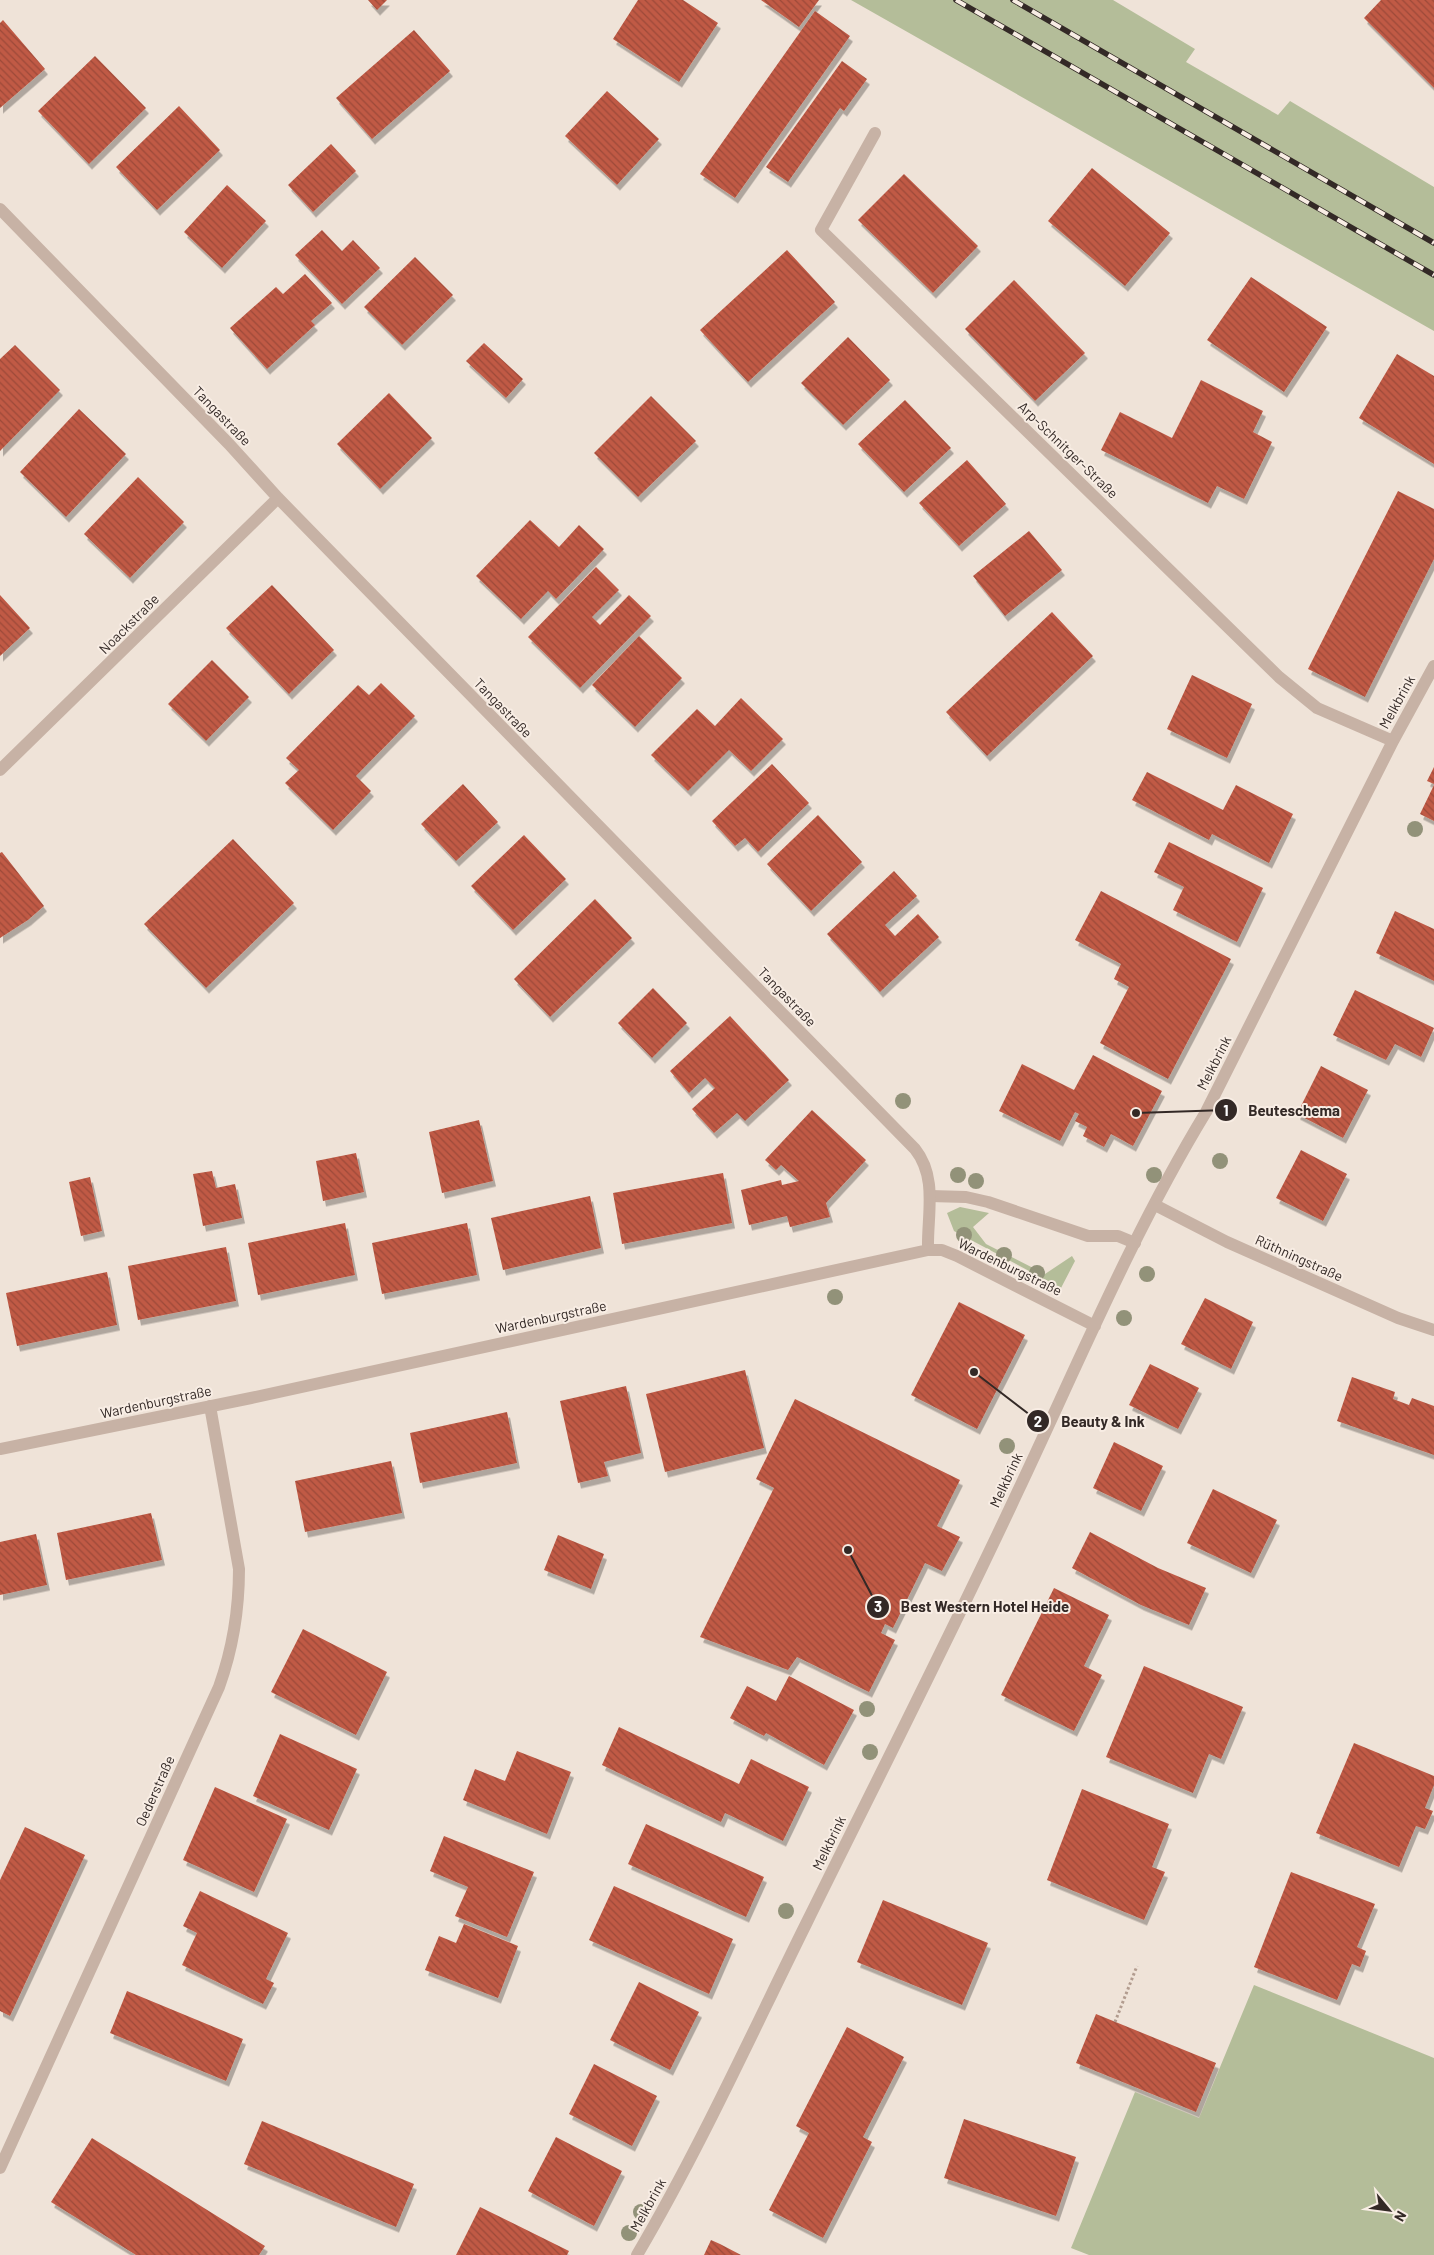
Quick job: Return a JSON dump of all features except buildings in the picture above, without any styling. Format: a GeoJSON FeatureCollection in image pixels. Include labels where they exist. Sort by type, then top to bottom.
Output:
{"type":"FeatureCollection","features":[{"type":"Feature","properties":{"kind":"street","name":"Arp-Schnitger-Straße"},"geometry":{"type":"LineString","coordinates":[[875,133],[821,230],[1279,677],[1318,708],[1393,741]]}},
{"type":"Feature","properties":{"kind":"street","name":"Tangastraße"},"geometry":{"type":"LineString","coordinates":[[0,209],[229,444],[278,498],[915,1149],[923,1159],[928,1172],[930,1196],[928,1250]]}},
{"type":"Feature","properties":{"kind":"street","name":"Noackstraße"},"geometry":{"type":"LineString","coordinates":[[0,770],[278,498]]}},
{"type":"Feature","properties":{"kind":"street","name":"Melkbrink"},"geometry":{"type":"LineString","coordinates":[[637,2255],[680,2178],[846,1844],[1018,1491],[1135,1243],[1211,1103],[1393,741],[1434,666]]}},
{"type":"Feature","properties":{"kind":"street"},"geometry":{"type":"LineString","coordinates":[[930,1196],[966,1197],[988,1202],[1088,1236],[1118,1236],[1135,1243]]}},
{"type":"Feature","properties":{"kind":"street","name":"Rüthningstraße"},"geometry":{"type":"LineString","coordinates":[[1155,1205],[1236,1246],[1398,1318],[1434,1330]]}},
{"type":"Feature","properties":{"kind":"street","name":"Wardenburgstraße"},"geometry":{"type":"LineString","coordinates":[[0,1449],[210,1406],[928,1250],[942,1250],[957,1256],[1095,1326]]}},
{"type":"Feature","properties":{"kind":"street","name":"Oederstraße"},"geometry":{"type":"LineString","coordinates":[[0,2168],[219,1687],[227,1662],[235,1629],[239,1594],[239,1568],[210,1406]]}},
{"type":"Feature","properties":{"kind":"path"},"geometry":{"type":"LineString","coordinates":[[1115,2022],[1137,1966]]}},
{"type":"Feature","properties":{"kind":"green space"},"geometry":{"type":"Polygon","coordinates":[[[851,0],[1113,0],[1195,49],[1186,62],[1278,115],[1290,101],[1434,187],[1434,331],[851,0]]]}},
{"type":"Feature","properties":{"kind":"green space"},"geometry":{"type":"Polygon","coordinates":[[[960,1207],[989,1213],[973,1227],[986,1244],[1045,1274],[1072,1256],[1075,1261],[1061,1288],[954,1231],[947,1213],[960,1207]]]}},
{"type":"Feature","properties":{"kind":"green space"},"geometry":{"type":"Polygon","coordinates":[[[1254,1985],[1434,2058],[1434,2255],[1089,2255],[1071,2248],[1135,2092],[1199,2118],[1254,1985]]]}},
{"type":"Feature","properties":{"kind":"railway"},"geometry":{"type":"LineString","coordinates":[[956,0],[1434,275]]}},
{"type":"Feature","properties":{"kind":"railway"},"geometry":{"type":"LineString","coordinates":[[1013,0],[1434,243]]}},
{"type":"Feature","properties":{"kind":"place","name":"Beuteschema"},"geometry":{"type":"Point","coordinates":[1136,1113]}},
{"type":"Feature","properties":{"kind":"place","name":"Beauty & Ink"},"geometry":{"type":"Point","coordinates":[974,1372]}},
{"type":"Feature","properties":{"kind":"place","name":"Best Western Hotel Heide"},"geometry":{"type":"Point","coordinates":[848,1550]}}]}
